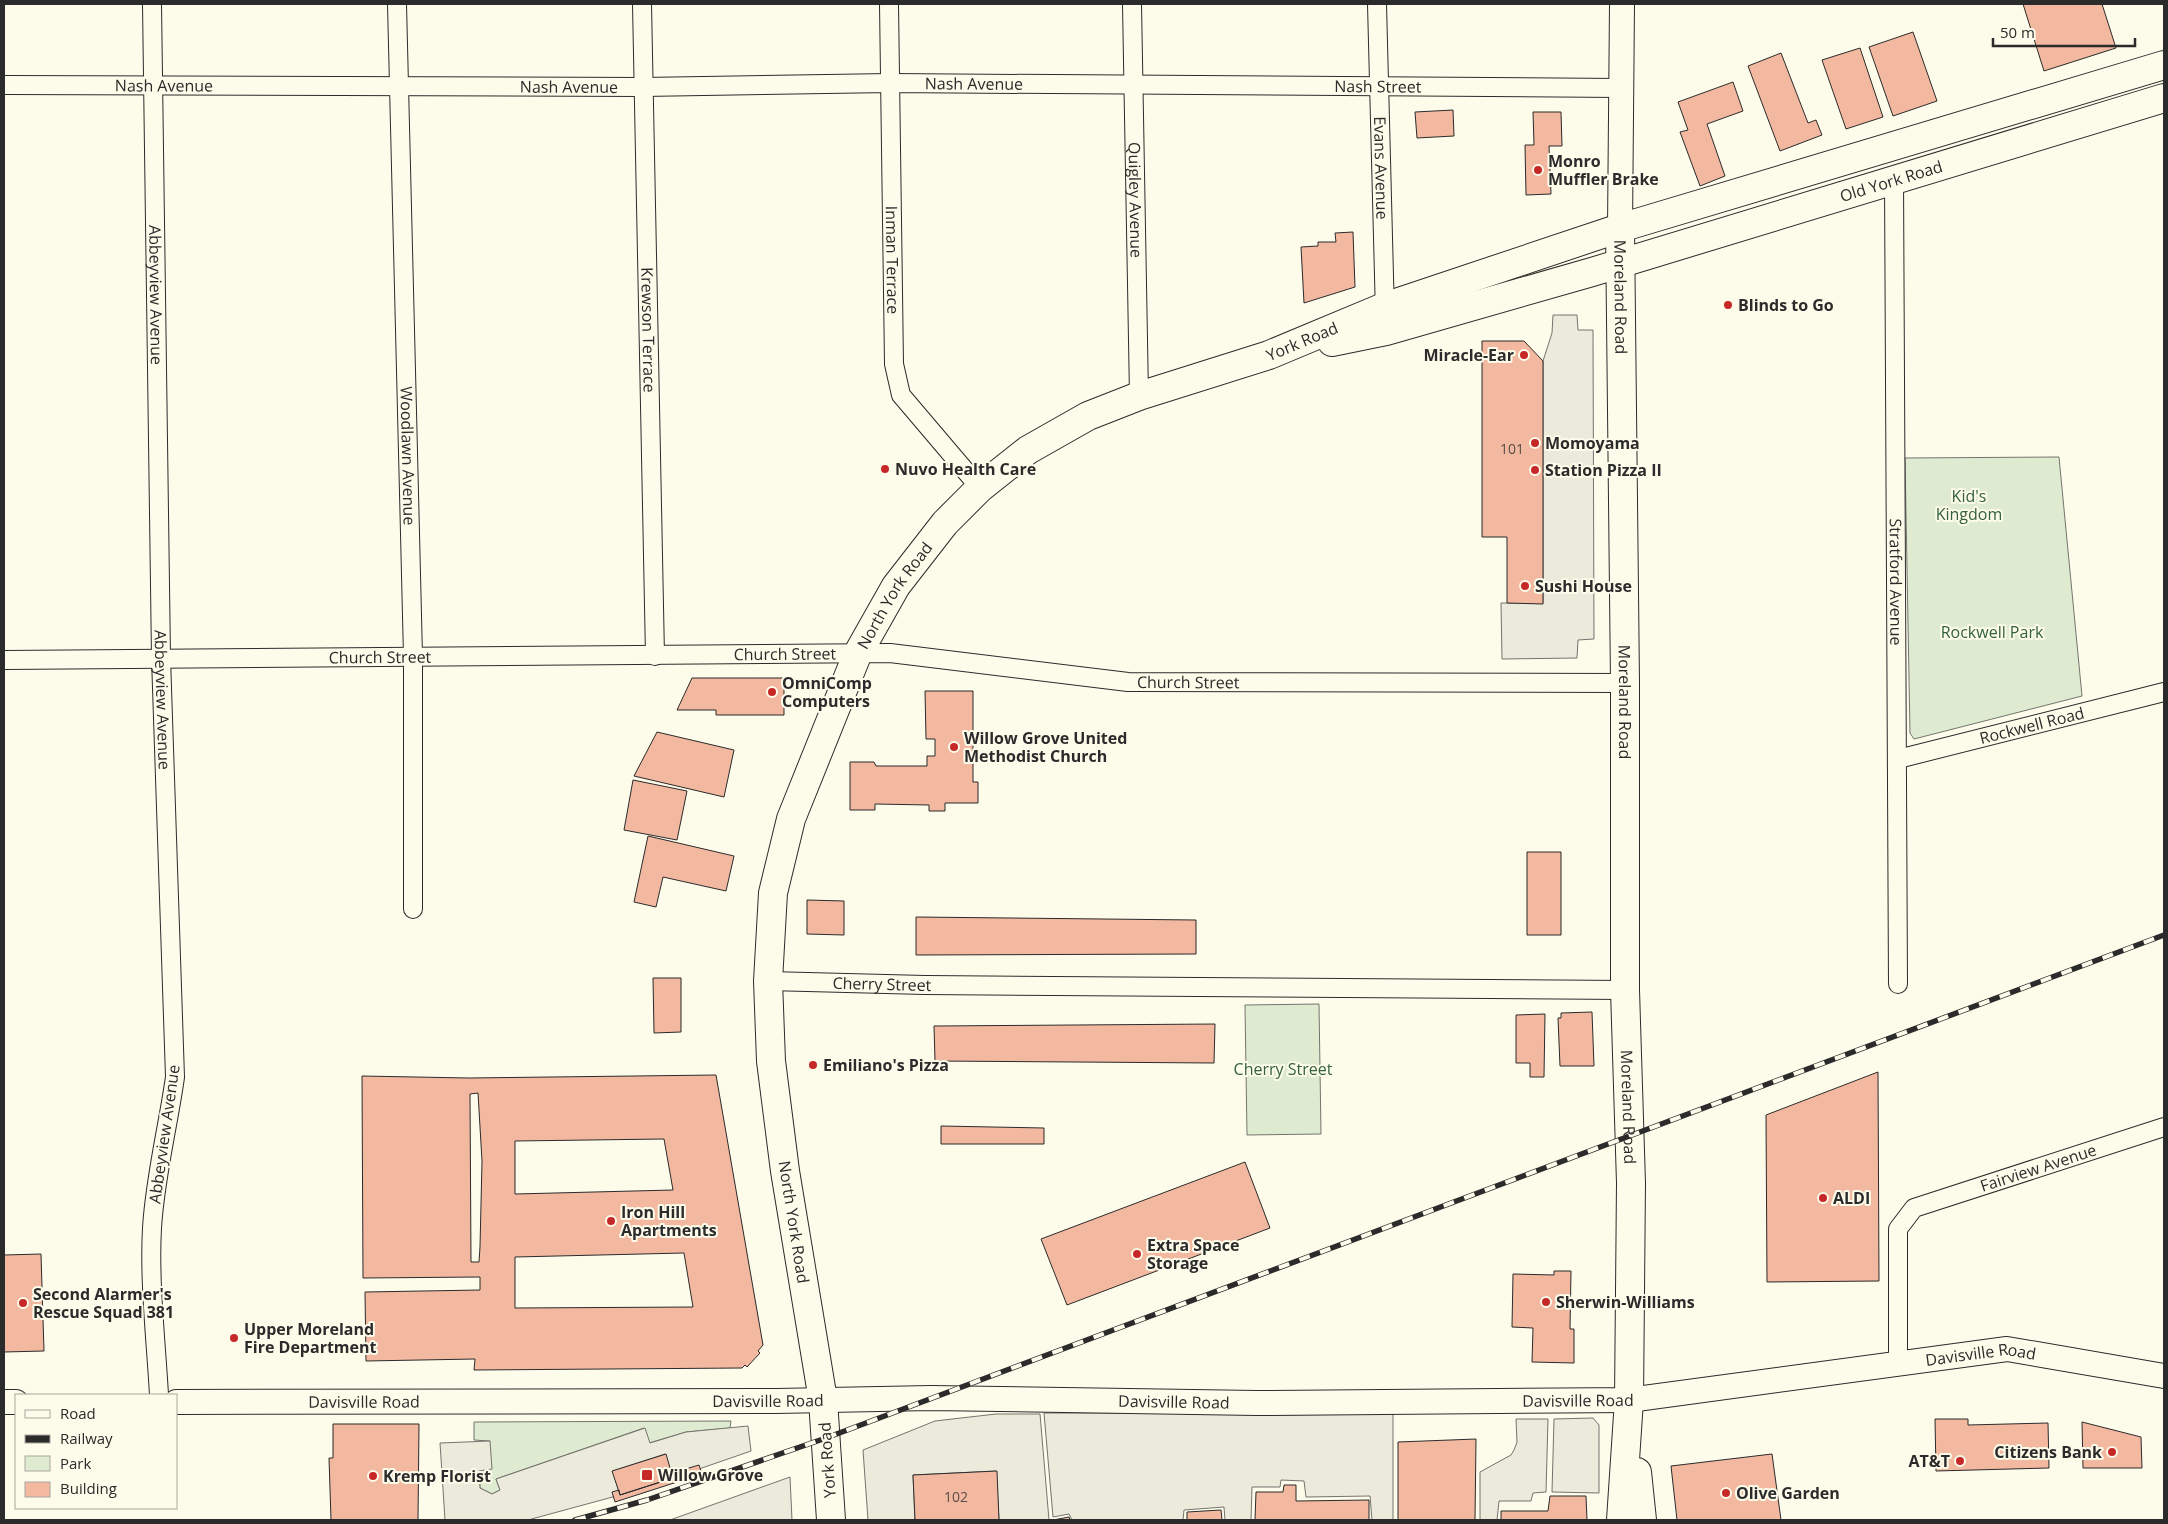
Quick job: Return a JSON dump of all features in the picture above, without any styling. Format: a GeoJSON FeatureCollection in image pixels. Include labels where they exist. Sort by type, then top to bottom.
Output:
{"type":"FeatureCollection","features":[{"type":"Feature","properties":{"kind":"main road","name":"Old York Road"},"geometry":{"type":"LineString","coordinates":[[1620,228],[2164,65]]}},
{"type":"Feature","properties":{"kind":"main road","name":"Old York Road"},"geometry":{"type":"LineString","coordinates":[[1620,263],[1894,178],[2164,98]]}},
{"type":"Feature","properties":{"kind":"main road","name":"Moreland Road"},"geometry":{"type":"LineString","coordinates":[[1620,228],[1625,683],[1625,990],[1631,1184],[1629,1400]]}},
{"type":"Feature","properties":{"kind":"main road","name":"York Road"},"geometry":{"type":"LineString","coordinates":[[1385,319],[1620,228]]}},
{"type":"Feature","properties":{"kind":"main road","name":"York Road"},"geometry":{"type":"LineString","coordinates":[[1269,354],[1385,319],[1620,263]]}},
{"type":"Feature","properties":{"kind":"main road","name":"North York Road"},"geometry":{"type":"LineString","coordinates":[[823,1400],[785,1171],[770,1036],[768,981],[773,893],[791,819],[857,655],[896,586],[945,523],[980,488],[1028,450],[1088,416],[1139,396],[1269,354]]}},
{"type":"Feature","properties":{"kind":"main road","name":"York Road"},"geometry":{"type":"LineString","coordinates":[[823,1400],[831,1520]]}},
{"type":"Feature","properties":{"kind":"main road"},"geometry":{"type":"LineString","coordinates":[[1621,1520],[1629,1400]]}},
{"type":"Feature","properties":{"kind":"main road"},"geometry":{"type":"LineString","coordinates":[[1629,1400],[1642,1520]]}},
{"type":"Feature","properties":{"kind":"street","name":"Abbeyview Avenue"},"geometry":{"type":"LineString","coordinates":[[152,4],[161,658],[175,1077],[167,1132],[157,1177],[152,1229],[159,1394]]}},
{"type":"Feature","properties":{"kind":"street","name":"Woodlawn Avenue"},"geometry":{"type":"LineString","coordinates":[[397,4],[413,656],[413,909]]}},
{"type":"Feature","properties":{"kind":"street","name":"Krewson Terrace"},"geometry":{"type":"LineString","coordinates":[[642,4],[655,656]]}},
{"type":"Feature","properties":{"kind":"street","name":"Inman Terrace"},"geometry":{"type":"LineString","coordinates":[[889,4],[894,364],[901,395],[980,488]]}},
{"type":"Feature","properties":{"kind":"street","name":"Quigley Avenue"},"geometry":{"type":"LineString","coordinates":[[1132,4],[1139,396]]}},
{"type":"Feature","properties":{"kind":"street","name":"Evans Avenue"},"geometry":{"type":"LineString","coordinates":[[1378,4],[1385,319]]}},
{"type":"Feature","properties":{"kind":"street","name":"Moreland Road"},"geometry":{"type":"LineString","coordinates":[[1620,228],[1622,4]]}},
{"type":"Feature","properties":{"kind":"street","name":"Nash Avenue"},"geometry":{"type":"LineString","coordinates":[[4,85],[643,87],[890,83],[1134,85]]}},
{"type":"Feature","properties":{"kind":"street","name":"Nash Street"},"geometry":{"type":"LineString","coordinates":[[1134,85],[1380,84],[1621,88]]}},
{"type":"Feature","properties":{"kind":"street","name":"Stratford Avenue"},"geometry":{"type":"LineString","coordinates":[[1894,178],[1898,984]]}},
{"type":"Feature","properties":{"kind":"street","name":"Church Street"},"geometry":{"type":"LineString","coordinates":[[4,660],[890,654],[1128,682],[1625,683]]}},
{"type":"Feature","properties":{"kind":"street","name":"Rockwell Road"},"geometry":{"type":"LineString","coordinates":[[1898,759],[2164,692]]}},
{"type":"Feature","properties":{"kind":"street","name":"Cherry Street"},"geometry":{"type":"LineString","coordinates":[[768,981],[925,985],[1625,990]]}},
{"type":"Feature","properties":{"kind":"street","name":"Fairview Avenue"},"geometry":{"type":"LineString","coordinates":[[1898,1363],[1898,1229],[1914,1208],[2164,1127]]}},
{"type":"Feature","properties":{"kind":"street","name":"Davisville Road"},"geometry":{"type":"LineString","coordinates":[[178,1402],[931,1398],[1257,1404],[1629,1400],[2007,1349],[2164,1376]]}},
{"type":"Feature","properties":{"kind":"green space","name":"Rockwell Park"},"geometry":{"type":"Polygon","coordinates":[[[2059,457],[2082,696],[1914,739],[1910,733],[1905,458],[2059,457]]]}},
{"type":"Feature","properties":{"kind":"green space","name":"Cherry Street"},"geometry":{"type":"Polygon","coordinates":[[[1319,1004],[1321,1134],[1247,1135],[1245,1005],[1319,1004]]]}},
{"type":"Feature","properties":{"kind":"green space"},"geometry":{"type":"Polygon","coordinates":[[[731,1421],[730,1428],[686,1432],[649,1443],[644,1428],[496,1479],[500,1490],[492,1494],[480,1488],[479,1471],[490,1441],[474,1440],[474,1422],[731,1421]]]}},
{"type":"Feature","properties":{"kind":"shaded area"},"geometry":{"type":"Polygon","coordinates":[[[1553,315],[1577,315],[1578,330],[1593,330],[1594,639],[1578,640],[1577,658],[1502,659],[1501,603],[1543,603],[1543,361],[1552,333],[1553,315]]]}},
{"type":"Feature","properties":{"kind":"shaded area"},"geometry":{"type":"Polygon","coordinates":[[[1044,1413],[1393,1413],[1393,1520],[1372,1520],[1370,1496],[1306,1497],[1304,1481],[1281,1480],[1280,1487],[1252,1487],[1251,1520],[1225,1520],[1224,1507],[1184,1510],[1183,1520],[1072,1520],[1069,1514],[1053,1517],[1044,1413]]]}},
{"type":"Feature","properties":{"kind":"shaded area"},"geometry":{"type":"Polygon","coordinates":[[[996,1414],[1040,1414],[1049,1520],[999,1520],[996,1471],[913,1475],[915,1520],[868,1520],[863,1450],[935,1421],[996,1414]]]}},
{"type":"Feature","properties":{"kind":"shaded area"},"geometry":{"type":"Polygon","coordinates":[[[1593,1418],[1599,1425],[1599,1493],[1552,1492],[1554,1419],[1593,1418]]]}},
{"type":"Feature","properties":{"kind":"shaded area"},"geometry":{"type":"Polygon","coordinates":[[[1516,1419],[1548,1419],[1546,1492],[1533,1493],[1531,1501],[1499,1501],[1497,1520],[1480,1520],[1480,1472],[1511,1455],[1517,1442],[1516,1419]]]}},
{"type":"Feature","properties":{"kind":"shaded area"},"geometry":{"type":"Polygon","coordinates":[[[748,1426],[751,1451],[673,1478],[665,1454],[613,1471],[620,1495],[528,1520],[445,1520],[440,1443],[490,1441],[492,1469],[479,1471],[480,1488],[492,1494],[500,1490],[496,1479],[645,1428],[650,1443],[686,1432],[748,1426]]]}},
{"type":"Feature","properties":{"kind":"shaded area"},"geometry":{"type":"Polygon","coordinates":[[[790,1477],[792,1520],[670,1520],[790,1477]]]}},
{"type":"Feature","properties":{"kind":"building"},"geometry":{"type":"Polygon","coordinates":[[[2023,4],[2102,4],[2116,48],[2044,71],[2023,4]]]}},
{"type":"Feature","properties":{"kind":"building"},"geometry":{"type":"Polygon","coordinates":[[[1913,32],[1937,101],[1893,116],[1869,47],[1913,32]]]}},
{"type":"Feature","properties":{"kind":"building"},"geometry":{"type":"Polygon","coordinates":[[[1860,48],[1883,117],[1846,129],[1822,60],[1860,48]]]}},
{"type":"Feature","properties":{"kind":"building"},"geometry":{"type":"Polygon","coordinates":[[[1781,53],[1808,123],[1816,120],[1822,135],[1780,151],[1748,66],[1781,53]]]}},
{"type":"Feature","properties":{"kind":"building"},"geometry":{"type":"Polygon","coordinates":[[[1733,82],[1743,111],[1707,124],[1725,176],[1700,186],[1680,132],[1688,130],[1678,102],[1733,82]]]}},
{"type":"Feature","properties":{"kind":"building"},"geometry":{"type":"Polygon","coordinates":[[[1453,110],[1454,136],[1417,138],[1415,112],[1453,110]]]}},
{"type":"Feature","properties":{"kind":"building","name":"Monro Muffler Brake"},"geometry":{"type":"Polygon","coordinates":[[[1533,112],[1561,112],[1562,146],[1549,146],[1551,194],[1526,195],[1525,145],[1534,145],[1533,112]]]}},
{"type":"Feature","properties":{"kind":"building"},"geometry":{"type":"Polygon","coordinates":[[[1353,232],[1355,287],[1304,303],[1301,247],[1318,246],[1318,242],[1336,242],[1335,233],[1353,232]]]}},
{"type":"Feature","properties":{"kind":"building"},"geometry":{"type":"Polygon","coordinates":[[[1482,341],[1524,341],[1543,361],[1543,604],[1507,603],[1507,537],[1482,537],[1482,341]]]}},
{"type":"Feature","properties":{"kind":"building"},"geometry":{"type":"Polygon","coordinates":[[[692,678],[784,678],[784,715],[716,715],[716,710],[677,710],[692,678]]]}},
{"type":"Feature","properties":{"kind":"building","name":"Willow Grove United Methodist Church"},"geometry":{"type":"Polygon","coordinates":[[[925,691],[973,691],[973,782],[978,782],[978,803],[945,803],[945,811],[929,811],[929,805],[875,804],[875,810],[850,810],[850,762],[874,762],[876,766],[927,766],[927,756],[935,756],[935,739],[926,739],[925,691]]]}},
{"type":"Feature","properties":{"kind":"building"},"geometry":{"type":"Polygon","coordinates":[[[657,732],[734,750],[724,797],[634,776],[657,732]]]}},
{"type":"Feature","properties":{"kind":"building"},"geometry":{"type":"Polygon","coordinates":[[[633,780],[687,791],[677,840],[624,830],[633,780]]]}},
{"type":"Feature","properties":{"kind":"building"},"geometry":{"type":"Polygon","coordinates":[[[648,836],[734,856],[726,891],[663,877],[656,907],[634,902],[648,836]]]}},
{"type":"Feature","properties":{"kind":"building"},"geometry":{"type":"Polygon","coordinates":[[[1527,852],[1561,852],[1561,935],[1527,935],[1527,852]]]}},
{"type":"Feature","properties":{"kind":"building"},"geometry":{"type":"Polygon","coordinates":[[[807,900],[844,901],[844,935],[807,934],[807,900]]]}},
{"type":"Feature","properties":{"kind":"building"},"geometry":{"type":"Polygon","coordinates":[[[916,917],[1196,920],[1196,954],[916,955],[916,917]]]}},
{"type":"Feature","properties":{"kind":"building"},"geometry":{"type":"Polygon","coordinates":[[[653,978],[681,978],[681,1032],[654,1033],[653,978]]]}},
{"type":"Feature","properties":{"kind":"building"},"geometry":{"type":"Polygon","coordinates":[[[1592,1012],[1594,1066],[1560,1066],[1558,1018],[1561,1018],[1561,1013],[1592,1012]]]}},
{"type":"Feature","properties":{"kind":"building"},"geometry":{"type":"Polygon","coordinates":[[[1545,1014],[1544,1077],[1530,1077],[1530,1063],[1516,1063],[1516,1015],[1545,1014]]]}},
{"type":"Feature","properties":{"kind":"building"},"geometry":{"type":"Polygon","coordinates":[[[1215,1024],[1214,1063],[935,1061],[934,1026],[1215,1024]]]}},
{"type":"Feature","properties":{"kind":"building","name":"ALDI"},"geometry":{"type":"Polygon","coordinates":[[[1878,1072],[1879,1281],[1767,1282],[1766,1115],[1878,1072]]]}},
{"type":"Feature","properties":{"kind":"building","name":"Iron Hill Apartments"},"geometry":{"type":"Polygon","coordinates":[[[716,1075],[763,1345],[758,1351],[760,1353],[747,1367],[745,1365],[742,1368],[474,1370],[475,1359],[366,1361],[365,1292],[480,1290],[480,1277],[363,1278],[362,1076],[469,1078],[716,1075]],[[478,1093],[470,1094],[471,1262],[479,1262],[482,1161],[478,1093]],[[664,1139],[515,1141],[515,1194],[673,1190],[664,1139]],[[684,1253],[515,1257],[515,1308],[693,1307],[684,1253]]]}},
{"type":"Feature","properties":{"kind":"building"},"geometry":{"type":"Polygon","coordinates":[[[941,1126],[1044,1128],[1044,1144],[941,1144],[941,1126]]]}},
{"type":"Feature","properties":{"kind":"building"},"geometry":{"type":"Polygon","coordinates":[[[1245,1162],[1270,1228],[1067,1305],[1041,1239],[1245,1162]]]}},
{"type":"Feature","properties":{"kind":"building","name":"Second Alarmer's Rescue Squad 381"},"geometry":{"type":"Polygon","coordinates":[[[41,1254],[44,1351],[4,1352],[4,1255],[41,1254]]]}},
{"type":"Feature","properties":{"kind":"building"},"geometry":{"type":"Polygon","coordinates":[[[1554,1271],[1571,1271],[1570,1329],[1574,1329],[1574,1363],[1532,1362],[1533,1328],[1512,1327],[1513,1274],[1554,1275],[1554,1271]]]}},
{"type":"Feature","properties":{"kind":"building"},"geometry":{"type":"Polygon","coordinates":[[[1935,1419],[1968,1419],[1968,1425],[2048,1423],[2049,1468],[1936,1471],[1935,1419]]]}},
{"type":"Feature","properties":{"kind":"building","name":"Citizens Bank"},"geometry":{"type":"Polygon","coordinates":[[[2082,1422],[2141,1437],[2142,1468],[2083,1468],[2082,1422]]]}},
{"type":"Feature","properties":{"kind":"building","name":"Kremp Florist"},"geometry":{"type":"Polygon","coordinates":[[[333,1424],[419,1424],[418,1520],[331,1520],[329,1458],[333,1458],[333,1424]]]}},
{"type":"Feature","properties":{"kind":"building"},"geometry":{"type":"Polygon","coordinates":[[[1476,1439],[1475,1520],[1398,1520],[1398,1442],[1476,1439]]]}},
{"type":"Feature","properties":{"kind":"building"},"geometry":{"type":"Polygon","coordinates":[[[666,1454],[673,1478],[620,1495],[612,1471],[666,1454]]]}},
{"type":"Feature","properties":{"kind":"building","name":"Olive Garden"},"geometry":{"type":"Polygon","coordinates":[[[1772,1454],[1781,1520],[1677,1520],[1671,1466],[1772,1454]]]}},
{"type":"Feature","properties":{"kind":"building"},"geometry":{"type":"Polygon","coordinates":[[[699,1465],[702,1474],[615,1502],[612,1492],[619,1490],[620,1495],[673,1478],[672,1473],[699,1465]]]}},
{"type":"Feature","properties":{"kind":"building"},"geometry":{"type":"Polygon","coordinates":[[[997,1471],[999,1520],[915,1520],[913,1475],[997,1471]]]}},
{"type":"Feature","properties":{"kind":"building"},"geometry":{"type":"Polygon","coordinates":[[[1284,1485],[1296,1485],[1296,1501],[1369,1500],[1369,1520],[1255,1520],[1256,1492],[1283,1492],[1284,1485]]]}},
{"type":"Feature","properties":{"kind":"building"},"geometry":{"type":"Polygon","coordinates":[[[1550,1496],[1586,1496],[1587,1520],[1501,1520],[1501,1511],[1548,1511],[1550,1496]]]}},
{"type":"Feature","properties":{"kind":"building"},"geometry":{"type":"Polygon","coordinates":[[[1221,1510],[1222,1520],[1187,1520],[1187,1512],[1221,1510]]]}},
{"type":"Feature","properties":{"kind":"building"},"geometry":{"type":"Polygon","coordinates":[[[1069,1517],[1070,1520],[1053,1520],[1069,1517]]]}},
{"type":"Feature","properties":{"kind":"railway"},"geometry":{"type":"LineString","coordinates":[[575,1520],[647,1500],[826,1438],[2164,935]]}},
{"type":"Feature","properties":{"kind":"place","name":"Monro Muffler Brake"},"geometry":{"type":"Point","coordinates":[1538,170]}},
{"type":"Feature","properties":{"kind":"place","name":"Blinds to Go"},"geometry":{"type":"Point","coordinates":[1728,305]}},
{"type":"Feature","properties":{"kind":"place","name":"Miracle-Ear"},"geometry":{"type":"Point","coordinates":[1524,355]}},
{"type":"Feature","properties":{"kind":"place","name":"Momoyama"},"geometry":{"type":"Point","coordinates":[1535,443]}},
{"type":"Feature","properties":{"kind":"place","name":"Nuvo Health Care"},"geometry":{"type":"Point","coordinates":[885,469]}},
{"type":"Feature","properties":{"kind":"place","name":"Station Pizza II"},"geometry":{"type":"Point","coordinates":[1535,470]}},
{"type":"Feature","properties":{"kind":"place","name":"Sushi House"},"geometry":{"type":"Point","coordinates":[1525,586]}},
{"type":"Feature","properties":{"kind":"place","name":"OmniComp Computers"},"geometry":{"type":"Point","coordinates":[772,692]}},
{"type":"Feature","properties":{"kind":"place","name":"Willow Grove United Methodist Church"},"geometry":{"type":"Point","coordinates":[954,747]}},
{"type":"Feature","properties":{"kind":"place","name":"Emiliano's Pizza"},"geometry":{"type":"Point","coordinates":[813,1065]}},
{"type":"Feature","properties":{"kind":"place","name":"ALDI"},"geometry":{"type":"Point","coordinates":[1823,1198]}},
{"type":"Feature","properties":{"kind":"place","name":"Iron Hill Apartments"},"geometry":{"type":"Point","coordinates":[611,1221]}},
{"type":"Feature","properties":{"kind":"place","name":"Extra Space Storage"},"geometry":{"type":"Point","coordinates":[1137,1254]}},
{"type":"Feature","properties":{"kind":"place","name":"Sherwin-Williams"},"geometry":{"type":"Point","coordinates":[1546,1302]}},
{"type":"Feature","properties":{"kind":"place","name":"Second Alarmer's Rescue Squad 381"},"geometry":{"type":"Point","coordinates":[23,1303]}},
{"type":"Feature","properties":{"kind":"place","name":"Upper Moreland Fire Department"},"geometry":{"type":"Point","coordinates":[234,1338]}},
{"type":"Feature","properties":{"kind":"place","name":"Citizens Bank"},"geometry":{"type":"Point","coordinates":[2112,1452]}},
{"type":"Feature","properties":{"kind":"place","name":"AT&T"},"geometry":{"type":"Point","coordinates":[1960,1461]}},
{"type":"Feature","properties":{"kind":"place","name":"Willow Grove"},"geometry":{"type":"Point","coordinates":[647,1475]}},
{"type":"Feature","properties":{"kind":"place","name":"Kremp Florist"},"geometry":{"type":"Point","coordinates":[373,1476]}},
{"type":"Feature","properties":{"kind":"place","name":"Olive Garden"},"geometry":{"type":"Point","coordinates":[1726,1493]}},
{"type":"Feature","properties":{"kind":"park label","name":"Kid's Kingdom"},"geometry":{"type":"Point","coordinates":[1969,505]}}]}
